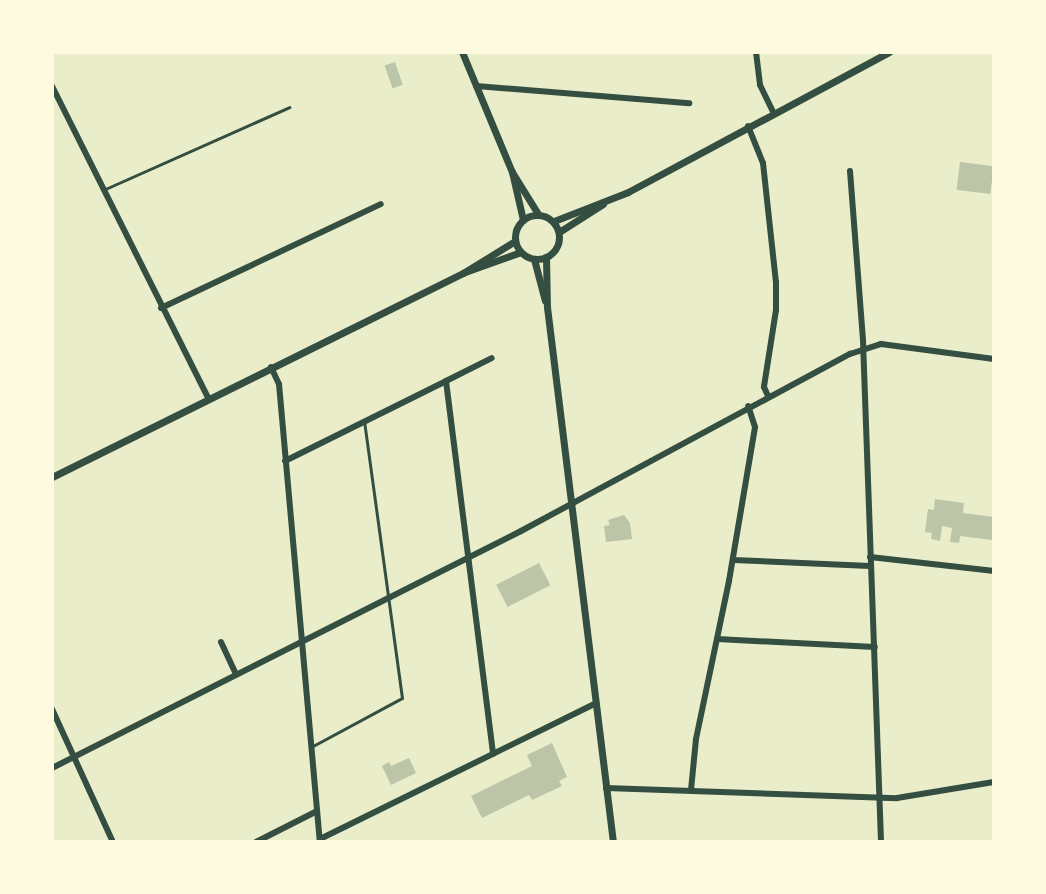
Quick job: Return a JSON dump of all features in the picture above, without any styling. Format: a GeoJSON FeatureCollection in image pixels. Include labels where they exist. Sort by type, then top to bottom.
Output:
{"type":"FeatureCollection","features":[{"type":"Feature","properties":{"kind":"street"},"geometry":{"type":"LineString","coordinates":[[462,52],[512,172],[538,214],[554,221],[559,232],[557,247],[546,257],[534,259],[521,252],[515,241],[517,229],[523,220],[538,214]]}},
{"type":"Feature","properties":{"kind":"street"},"geometry":{"type":"LineString","coordinates":[[756,52],[760,85],[773,112]]}},
{"type":"Feature","properties":{"kind":"street"},"geometry":{"type":"LineString","coordinates":[[559,232],[605,203],[889,52]]}},
{"type":"Feature","properties":{"kind":"street"},"geometry":{"type":"LineString","coordinates":[[52,86],[208,398]]}},
{"type":"Feature","properties":{"kind":"street"},"geometry":{"type":"LineString","coordinates":[[476,86],[689,103]]}},
{"type":"Feature","properties":{"kind":"street"},"geometry":{"type":"LineString","coordinates":[[748,126],[763,163],[776,282],[775,317],[764,387],[768,396]]}},
{"type":"Feature","properties":{"kind":"street"},"geometry":{"type":"LineString","coordinates":[[850,171],[863,349],[881,842]]}},
{"type":"Feature","properties":{"kind":"street"},"geometry":{"type":"LineString","coordinates":[[512,172],[523,220]]}},
{"type":"Feature","properties":{"kind":"street"},"geometry":{"type":"LineString","coordinates":[[554,221],[605,203]]}},
{"type":"Feature","properties":{"kind":"street"},"geometry":{"type":"LineString","coordinates":[[161,308],[381,204]]}},
{"type":"Feature","properties":{"kind":"street"},"geometry":{"type":"LineString","coordinates":[[52,477],[463,273],[515,241]]}},
{"type":"Feature","properties":{"kind":"street"},"geometry":{"type":"LineString","coordinates":[[463,273],[521,252]]}},
{"type":"Feature","properties":{"kind":"street"},"geometry":{"type":"LineString","coordinates":[[546,257],[547,307],[613,842]]}},
{"type":"Feature","properties":{"kind":"street"},"geometry":{"type":"LineString","coordinates":[[534,259],[547,307]]}},
{"type":"Feature","properties":{"kind":"street"},"geometry":{"type":"LineString","coordinates":[[52,768],[571,505],[748,406],[863,349],[881,344],[994,359]]}},
{"type":"Feature","properties":{"kind":"street"},"geometry":{"type":"LineString","coordinates":[[285,461],[492,358]]}},
{"type":"Feature","properties":{"kind":"street"},"geometry":{"type":"LineString","coordinates":[[271,367],[279,384],[320,841],[596,703]]}},
{"type":"Feature","properties":{"kind":"street"},"geometry":{"type":"LineString","coordinates":[[446,381],[493,754]]}},
{"type":"Feature","properties":{"kind":"street"},"geometry":{"type":"LineString","coordinates":[[691,790],[696,739],[733,560],[755,427],[748,406]]}},
{"type":"Feature","properties":{"kind":"street"},"geometry":{"type":"LineString","coordinates":[[870,557],[994,571]]}},
{"type":"Feature","properties":{"kind":"street"},"geometry":{"type":"LineString","coordinates":[[733,560],[870,566]]}},
{"type":"Feature","properties":{"kind":"street"},"geometry":{"type":"LineString","coordinates":[[717,639],[875,647]]}},
{"type":"Feature","properties":{"kind":"street"},"geometry":{"type":"LineString","coordinates":[[221,642],[236,674]]}},
{"type":"Feature","properties":{"kind":"street"},"geometry":{"type":"LineString","coordinates":[[52,709],[113,842]]}},
{"type":"Feature","properties":{"kind":"street"},"geometry":{"type":"LineString","coordinates":[[606,788],[881,798],[994,782]]}},
{"type":"Feature","properties":{"kind":"street"},"geometry":{"type":"LineString","coordinates":[[256,842],[317,811]]}},
{"type":"Feature","properties":{"kind":"lane"},"geometry":{"type":"LineString","coordinates":[[103,190],[289,107]]}},
{"type":"Feature","properties":{"kind":"lane"},"geometry":{"type":"LineString","coordinates":[[311,747],[402,698],[364,422]]}},
{"type":"Feature","properties":{"kind":"building"},"geometry":{"type":"Polygon","coordinates":[[[395,62],[403,85],[392,88],[385,66],[395,62]]]}},
{"type":"Feature","properties":{"kind":"building"},"geometry":{"type":"Polygon","coordinates":[[[960,162],[994,166],[990,194],[957,190],[960,162]]]}},
{"type":"Feature","properties":{"kind":"building"},"geometry":{"type":"Polygon","coordinates":[[[935,499],[964,503],[963,513],[994,517],[994,548],[992,540],[960,536],[959,543],[950,542],[952,528],[942,526],[940,541],[931,539],[932,533],[925,532],[928,509],[934,510],[935,499]]]}},
{"type":"Feature","properties":{"kind":"building"},"geometry":{"type":"Polygon","coordinates":[[[624,515],[630,523],[632,539],[606,542],[604,526],[610,525],[608,520],[624,515]]]}},
{"type":"Feature","properties":{"kind":"building"},"geometry":{"type":"Polygon","coordinates":[[[539,563],[550,585],[508,607],[496,585],[539,563]]]}},
{"type":"Feature","properties":{"kind":"building"},"geometry":{"type":"Polygon","coordinates":[[[552,743],[567,777],[559,781],[562,786],[532,800],[529,795],[482,818],[471,796],[532,766],[527,755],[552,743]]]}},
{"type":"Feature","properties":{"kind":"building"},"geometry":{"type":"Polygon","coordinates":[[[409,758],[416,773],[391,785],[382,766],[389,762],[391,766],[409,758]]]}}]}
